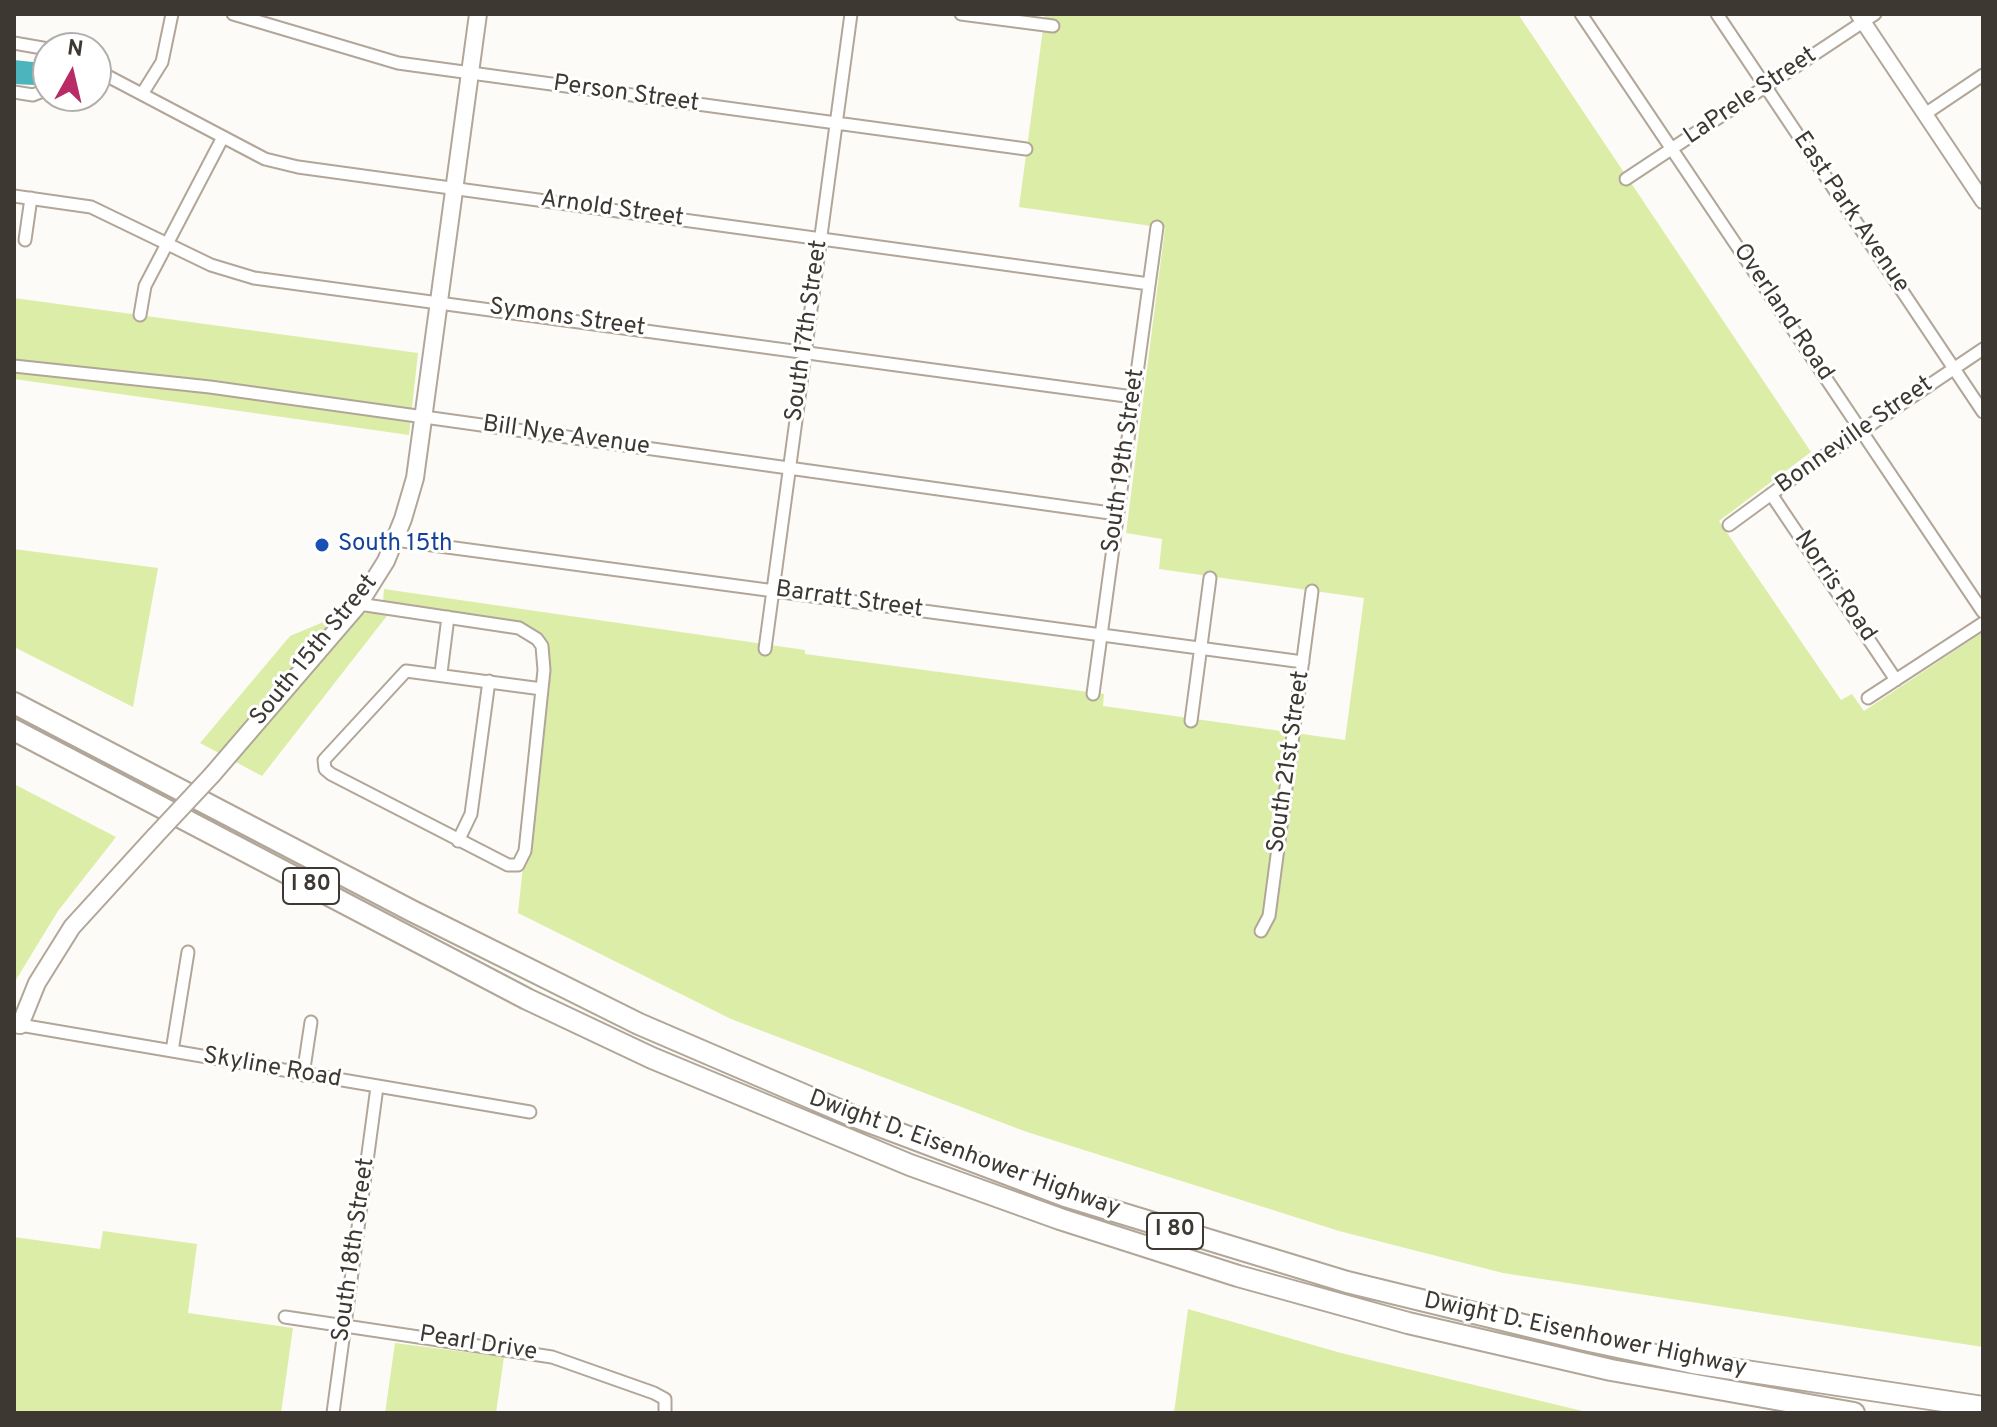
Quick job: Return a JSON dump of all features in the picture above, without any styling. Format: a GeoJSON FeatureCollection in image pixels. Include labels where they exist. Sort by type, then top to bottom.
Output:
{"type":"FeatureCollection","features":[{"type":"Feature","properties":{"kind":"highway","name":"Dwight D. Eisenhower Highway"},"geometry":{"type":"LineString","coordinates":[[14,703],[412,911],[639,1024],[853,1116],[1065,1196],[1347,1282],[1585,1340],[1693,1363],[1983,1407]]}},
{"type":"Feature","properties":{"kind":"highway","name":"Dwight D. Eisenhower Highway"},"geometry":{"type":"LineString","coordinates":[[14,730],[527,999],[652,1058],[910,1165],[1238,1276],[1408,1323],[1642,1376],[1854,1413]]}},
{"type":"Feature","properties":{"kind":"main road","name":"South 15th Street"},"geometry":{"type":"LineString","coordinates":[[17,1025],[59,945],[98,895],[212,775],[359,604],[395,540],[415,478],[478,14]]}},
{"type":"Feature","properties":{"kind":"street"},"geometry":{"type":"LineString","coordinates":[[142,94],[162,62],[172,14]]}},
{"type":"Feature","properties":{"kind":"street","name":"Person Street"},"geometry":{"type":"LineString","coordinates":[[233,14],[374,59],[1026,149]]}},
{"type":"Feature","properties":{"kind":"street","name":"South 17th Street"},"geometry":{"type":"LineString","coordinates":[[765,649],[851,14]]}},
{"type":"Feature","properties":{"kind":"street"},"geometry":{"type":"LineString","coordinates":[[961,14],[1053,26]]}},
{"type":"Feature","properties":{"kind":"street","name":"Overland Road"},"geometry":{"type":"LineString","coordinates":[[1581,14],[1983,612]]}},
{"type":"Feature","properties":{"kind":"street","name":"East Park Avenue"},"geometry":{"type":"LineString","coordinates":[[1717,14],[1983,412]]}},
{"type":"Feature","properties":{"kind":"street"},"geometry":{"type":"LineString","coordinates":[[1865,17],[1983,201]]}},
{"type":"Feature","properties":{"kind":"street","name":"LaPrele Street"},"geometry":{"type":"LineString","coordinates":[[1626,179],[1766,88],[1865,17]]}},
{"type":"Feature","properties":{"kind":"street"},"geometry":{"type":"LineString","coordinates":[[1925,114],[1983,75]]}},
{"type":"Feature","properties":{"kind":"street","name":"Arnold Street"},"geometry":{"type":"LineString","coordinates":[[112,78],[265,159],[298,167],[1149,284]]}},
{"type":"Feature","properties":{"kind":"street"},"geometry":{"type":"LineString","coordinates":[[140,315],[145,286],[223,137]]}},
{"type":"Feature","properties":{"kind":"street","name":"Symons Street"},"geometry":{"type":"LineString","coordinates":[[14,196],[91,207],[211,265],[254,278],[1133,397]]}},
{"type":"Feature","properties":{"kind":"street"},"geometry":{"type":"LineString","coordinates":[[25,240],[31,198]]}},
{"type":"Feature","properties":{"kind":"street","name":"South 19th Street"},"geometry":{"type":"LineString","coordinates":[[1093,694],[1157,227]]}},
{"type":"Feature","properties":{"kind":"street","name":"Bonneville Street"},"geometry":{"type":"LineString","coordinates":[[1729,525],[1860,431],[1983,349]]}},
{"type":"Feature","properties":{"kind":"street","name":"Bill Nye Avenue"},"geometry":{"type":"LineString","coordinates":[[14,366],[210,387],[1117,514]]}},
{"type":"Feature","properties":{"kind":"street","name":"Norris Road"},"geometry":{"type":"LineString","coordinates":[[1771,494],[1896,680]]}},
{"type":"Feature","properties":{"kind":"street","name":"Barratt Street"},"geometry":{"type":"LineString","coordinates":[[395,540],[1303,662]]}},
{"type":"Feature","properties":{"kind":"street"},"geometry":{"type":"LineString","coordinates":[[1191,721],[1210,578]]}},
{"type":"Feature","properties":{"kind":"street","name":"South 21st Street"},"geometry":{"type":"LineString","coordinates":[[1261,931],[1269,916],[1312,591]]}},
{"type":"Feature","properties":{"kind":"street"},"geometry":{"type":"LineString","coordinates":[[359,604],[519,628],[537,639],[545,655],[542,689],[529,796],[526,842],[518,865],[498,862],[331,774],[324,764],[327,755],[401,674],[413,670],[542,689]]}},
{"type":"Feature","properties":{"kind":"street"},"geometry":{"type":"LineString","coordinates":[[441,673],[448,617]]}},
{"type":"Feature","properties":{"kind":"street"},"geometry":{"type":"LineString","coordinates":[[1868,698],[1983,623]]}},
{"type":"Feature","properties":{"kind":"street"},"geometry":{"type":"LineString","coordinates":[[458,841],[471,814],[489,681]]}},
{"type":"Feature","properties":{"kind":"street"},"geometry":{"type":"LineString","coordinates":[[172,1051],[188,952]]}},
{"type":"Feature","properties":{"kind":"street"},"geometry":{"type":"LineString","coordinates":[[303,1075],[311,1022]]}},
{"type":"Feature","properties":{"kind":"street","name":"Skyline Road"},"geometry":{"type":"LineString","coordinates":[[17,1025],[530,1112]]}},
{"type":"Feature","properties":{"kind":"street","name":"South 18th Street"},"geometry":{"type":"LineString","coordinates":[[333,1413],[377,1087]]}},
{"type":"Feature","properties":{"kind":"street","name":"Pearl Drive"},"geometry":{"type":"LineString","coordinates":[[285,1317],[552,1357],[665,1399],[665,1413]]}},
{"type":"Feature","properties":{"kind":"green space"},"geometry":{"type":"Polygon","coordinates":[[[1045,14],[1518,14],[1811,452],[1719,521],[1841,700],[1852,694],[1864,711],[1983,632],[1983,1347],[1503,1273],[1339,1231],[1024,1131],[731,1019],[518,913],[545,655],[529,632],[390,612],[262,776],[200,743],[290,636],[340,615],[382,612],[384,589],[805,650],[805,654],[1104,694],[1103,706],[1345,740],[1364,598],[1159,569],[1162,539],[1126,533],[1165,228],[1019,207],[1045,14]]]}},
{"type":"Feature","properties":{"kind":"green space"},"geometry":{"type":"Polygon","coordinates":[[[14,298],[418,353],[409,435],[14,379],[14,298]]]}},
{"type":"Feature","properties":{"kind":"green space"},"geometry":{"type":"Polygon","coordinates":[[[14,549],[158,568],[133,707],[14,647],[14,549]]]}},
{"type":"Feature","properties":{"kind":"green space"},"geometry":{"type":"Polygon","coordinates":[[[14,784],[116,837],[58,911],[14,983],[14,784]]]}},
{"type":"Feature","properties":{"kind":"green space"},"geometry":{"type":"Polygon","coordinates":[[[103,1231],[197,1244],[188,1313],[293,1328],[281,1413],[14,1413],[14,1237],[100,1249],[103,1231]]]}},
{"type":"Feature","properties":{"kind":"green space"},"geometry":{"type":"Polygon","coordinates":[[[1188,1309],[1341,1353],[1591,1413],[1174,1413],[1188,1309]]]}},
{"type":"Feature","properties":{"kind":"green space"},"geometry":{"type":"Polygon","coordinates":[[[395,1343],[504,1357],[496,1413],[385,1413],[395,1343]]]}},
{"type":"Feature","properties":{"kind":"water"},"geometry":{"type":"Polygon","coordinates":[[[14,60],[32,62],[32,85],[14,84],[14,60]]]}},
{"type":"Feature","properties":{"kind":"place","name":"South 15th"},"geometry":{"type":"Point","coordinates":[322,545]}}]}
